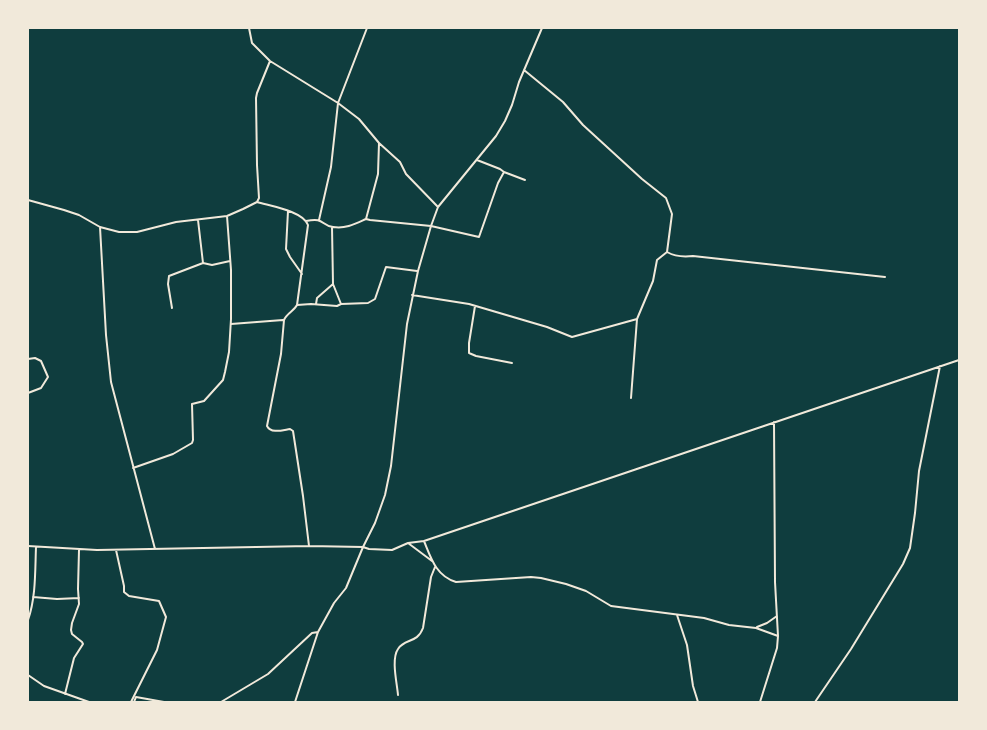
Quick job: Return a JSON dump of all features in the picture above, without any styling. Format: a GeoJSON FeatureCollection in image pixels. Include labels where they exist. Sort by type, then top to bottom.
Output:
{"type":"FeatureCollection","features":[{"type":"Feature","properties":{"kind":"street"},"geometry":{"type":"LineString","coordinates":[[249,28],[252,43],[270,61],[338,102],[359,119],[379,143],[400,162],[406,174],[438,207]]}},
{"type":"Feature","properties":{"kind":"street"},"geometry":{"type":"LineString","coordinates":[[319,220],[331,167],[338,102],[367,28]]}},
{"type":"Feature","properties":{"kind":"street"},"geometry":{"type":"LineString","coordinates":[[294,702],[318,632],[334,603],[346,588],[374,523],[384,495],[391,466],[407,324],[412,295],[431,226],[438,207],[496,136],[505,121],[542,28]]}},
{"type":"Feature","properties":{"kind":"street"},"geometry":{"type":"LineString","coordinates":[[257,202],[259,198],[256,98],[270,61]]}},
{"type":"Feature","properties":{"kind":"street"},"geometry":{"type":"LineString","coordinates":[[524,70],[564,102],[583,125],[642,179],[666,198],[672,214],[667,252],[657,260],[653,281],[637,319],[631,398]]}},
{"type":"Feature","properties":{"kind":"street"},"geometry":{"type":"LineString","coordinates":[[366,219],[378,174],[379,143]]}},
{"type":"Feature","properties":{"kind":"street"},"geometry":{"type":"LineString","coordinates":[[477,160],[525,180]]}},
{"type":"Feature","properties":{"kind":"street"},"geometry":{"type":"LineString","coordinates":[[306,221],[319,220],[332,227],[350,226],[366,219],[431,226],[479,236],[498,183],[504,172]]}},
{"type":"Feature","properties":{"kind":"street"},"geometry":{"type":"LineString","coordinates":[[28,200],[79,215],[100,227],[118,232],[137,232],[176,222],[227,216],[257,202],[288,211],[298,215],[306,221],[308,225],[297,305],[295,309],[286,315],[284,320],[281,354],[267,426],[272,431],[290,429],[293,431],[309,546]]}},
{"type":"Feature","properties":{"kind":"street"},"geometry":{"type":"LineString","coordinates":[[288,211],[286,249],[302,274]]}},
{"type":"Feature","properties":{"kind":"street"},"geometry":{"type":"LineString","coordinates":[[133,468],[173,454],[192,443],[192,404],[204,401],[223,380],[229,352],[230,324],[230,261],[227,216]]}},
{"type":"Feature","properties":{"kind":"street"},"geometry":{"type":"LineString","coordinates":[[198,220],[203,263]]}},
{"type":"Feature","properties":{"kind":"street"},"geometry":{"type":"LineString","coordinates":[[100,227],[106,335],[111,382],[124,426],[133,468],[155,549]]}},
{"type":"Feature","properties":{"kind":"street"},"geometry":{"type":"LineString","coordinates":[[332,227],[334,284],[341,304]]}},
{"type":"Feature","properties":{"kind":"street"},"geometry":{"type":"LineString","coordinates":[[667,252],[670,254],[885,277]]}},
{"type":"Feature","properties":{"kind":"street"},"geometry":{"type":"LineString","coordinates":[[172,308],[168,284],[169,276],[203,263],[212,265],[230,261]]}},
{"type":"Feature","properties":{"kind":"street"},"geometry":{"type":"LineString","coordinates":[[297,305],[316,304],[338,306],[341,304],[368,303],[375,299],[386,267],[418,271]]}},
{"type":"Feature","properties":{"kind":"street"},"geometry":{"type":"LineString","coordinates":[[316,304],[317,298],[334,284]]}},
{"type":"Feature","properties":{"kind":"street"},"geometry":{"type":"LineString","coordinates":[[412,295],[469,304],[572,336],[637,319]]}},
{"type":"Feature","properties":{"kind":"street"},"geometry":{"type":"LineString","coordinates":[[475,306],[469,343],[469,353],[476,356],[512,363]]}},
{"type":"Feature","properties":{"kind":"street"},"geometry":{"type":"LineString","coordinates":[[230,324],[284,320]]}},
{"type":"Feature","properties":{"kind":"street"},"geometry":{"type":"LineString","coordinates":[[28,359],[35,358],[41,360],[48,377],[42,388],[28,393]]}},
{"type":"Feature","properties":{"kind":"street"},"geometry":{"type":"LineString","coordinates":[[28,546],[79,550],[309,546],[363,547],[369,549],[392,550],[408,543],[424,541],[959,360]]}},
{"type":"Feature","properties":{"kind":"street"},"geometry":{"type":"LineString","coordinates":[[816,702],[851,649],[903,564],[910,548],[919,471],[940,366]]}},
{"type":"Feature","properties":{"kind":"street"},"geometry":{"type":"LineString","coordinates":[[760,702],[777,648],[778,636],[775,582],[774,422]]}},
{"type":"Feature","properties":{"kind":"street"},"geometry":{"type":"LineString","coordinates":[[424,541],[435,568],[448,580],[456,582],[531,577],[541,578],[586,591],[611,606],[644,609],[704,618],[729,625],[756,628],[778,636]]}},
{"type":"Feature","properties":{"kind":"street"},"geometry":{"type":"LineString","coordinates":[[408,543],[433,562]]}},
{"type":"Feature","properties":{"kind":"street"},"geometry":{"type":"LineString","coordinates":[[28,620],[32,607],[36,547]]}},
{"type":"Feature","properties":{"kind":"street"},"geometry":{"type":"LineString","coordinates":[[65,694],[74,658],[83,644],[72,634],[71,630],[79,604],[79,550]]}},
{"type":"Feature","properties":{"kind":"street"},"geometry":{"type":"LineString","coordinates":[[116,550],[124,592],[129,596],[159,601],[166,617],[157,650],[132,702]]}},
{"type":"Feature","properties":{"kind":"street"},"geometry":{"type":"LineString","coordinates":[[398,695],[395,657],[401,645],[417,638],[424,628],[431,577],[435,568]]}},
{"type":"Feature","properties":{"kind":"street"},"geometry":{"type":"LineString","coordinates":[[33,597],[57,599],[79,598]]}},
{"type":"Feature","properties":{"kind":"street"},"geometry":{"type":"LineString","coordinates":[[28,605],[32,607]]}},
{"type":"Feature","properties":{"kind":"street"},"geometry":{"type":"LineString","coordinates":[[677,615],[687,645],[693,686],[698,702]]}},
{"type":"Feature","properties":{"kind":"street"},"geometry":{"type":"LineString","coordinates":[[756,628],[767,623],[778,615]]}},
{"type":"Feature","properties":{"kind":"street"},"geometry":{"type":"LineString","coordinates":[[221,702],[268,674],[312,633],[318,632]]}},
{"type":"Feature","properties":{"kind":"street"},"geometry":{"type":"LineString","coordinates":[[28,675],[44,686],[88,702]]}},
{"type":"Feature","properties":{"kind":"street"},"geometry":{"type":"LineString","coordinates":[[132,702],[136,697],[164,702]]}}]}
